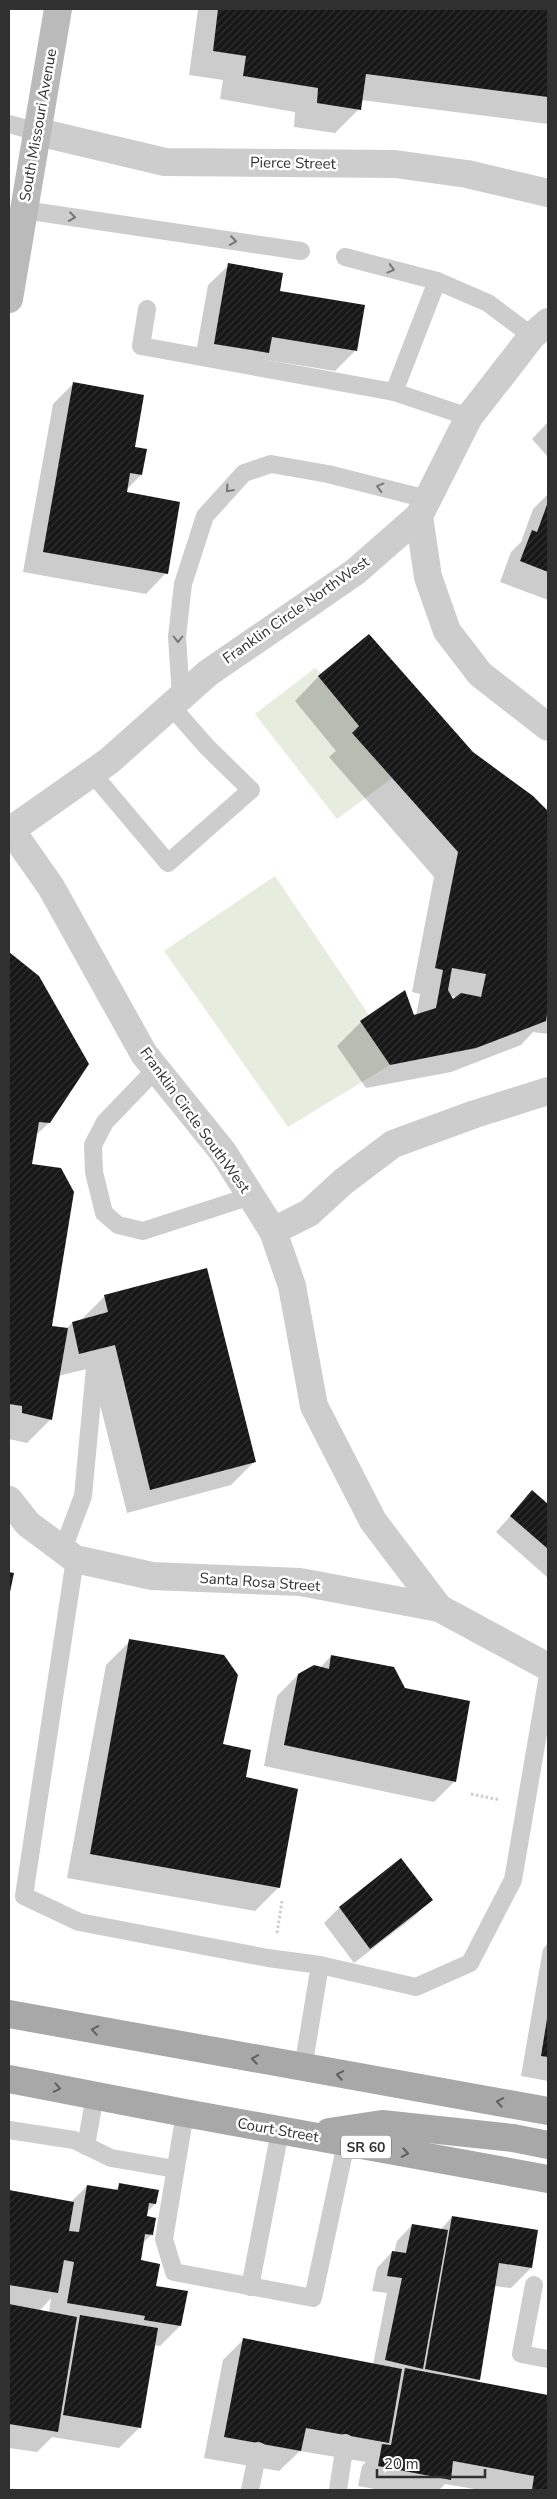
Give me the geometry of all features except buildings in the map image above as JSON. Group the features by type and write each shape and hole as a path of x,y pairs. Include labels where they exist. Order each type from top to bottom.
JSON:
{"main road":[{"name":"South Missouri Avenue","path":"9,300 58,9"},
{"path":"9,2014 548,2111"},
{"name":"Court Street","path":"9,2078 94,2096 548,2179"},
{"path":"307,2135 382,2124 513,2138 548,2145"}],"street":[{"name":"Pierce Street","path":"38,132 165,162 395,164 467,174 548,193"},
{"name":"Franklin Circle NorthWest","path":"10,829 109,760 208,673 355,572 423,508 469,417 540,329"},
{"path":"423,508 428,577 447,631 480,674 548,727"},
{"name":"Franklin Circle SouthWest","path":"10,829 51,888 144,1054 223,1152 273,1231 292,1286 314,1406 373,1520 439,1608"},
{"path":"273,1231 309,1213 344,1181 393,1144 475,1114 548,1091"},
{"name":"Santa Rosa Street","path":"9,1500 28,1524 69,1554 152,1576 300,1582 439,1608 548,1667"}],"lane":[{"path":"9,124 38,132"},
{"path":"24,210 301,251"},
{"path":"345,257 437,281 488,303 540,329"},
{"path":"394,392 437,281"},
{"path":"147,309 141,346 394,392 469,417"},
{"path":"92,773 168,863 251,790 207,747 176,701 177,637 183,584 204,516 244,473 271,464 328,474 423,508"},
{"path":"156,1069 105,1122 93,1146 94,1172 104,1213 118,1225 143,1231 251,1196"},
{"path":"95,1368 83,1496 69,1554 24,1896 78,1922 268,1958 320,1965 416,1987 470,1964 513,1880 536,1735 548,1675"},
{"path":"303,2068 320,1965"},
{"path":"86,2146 94,2096"},
{"path":"185,2113 164,2239 174,2272 250,2287 312,2298 346,2143"},
{"path":"9,2130 74,2140 111,2158 175,2169"},
{"path":"250,2287 280,2130"},
{"path":"534,2285 521,2354 548,2359"},
{"path":"338,2490 346,2443"},
{"path":"250,2490 258,2451"}],"path":[{"path":"470,1794 502,1800"},
{"path":"278,1928 282,1901"}],"shaded area":[{"path":"315,668 321,673 318,676 359,726 352,733 392,778 337,819 255,714"},
{"path":"275,876 369,1015 360,1021 390,1065 288,1127 164,951"}]}
